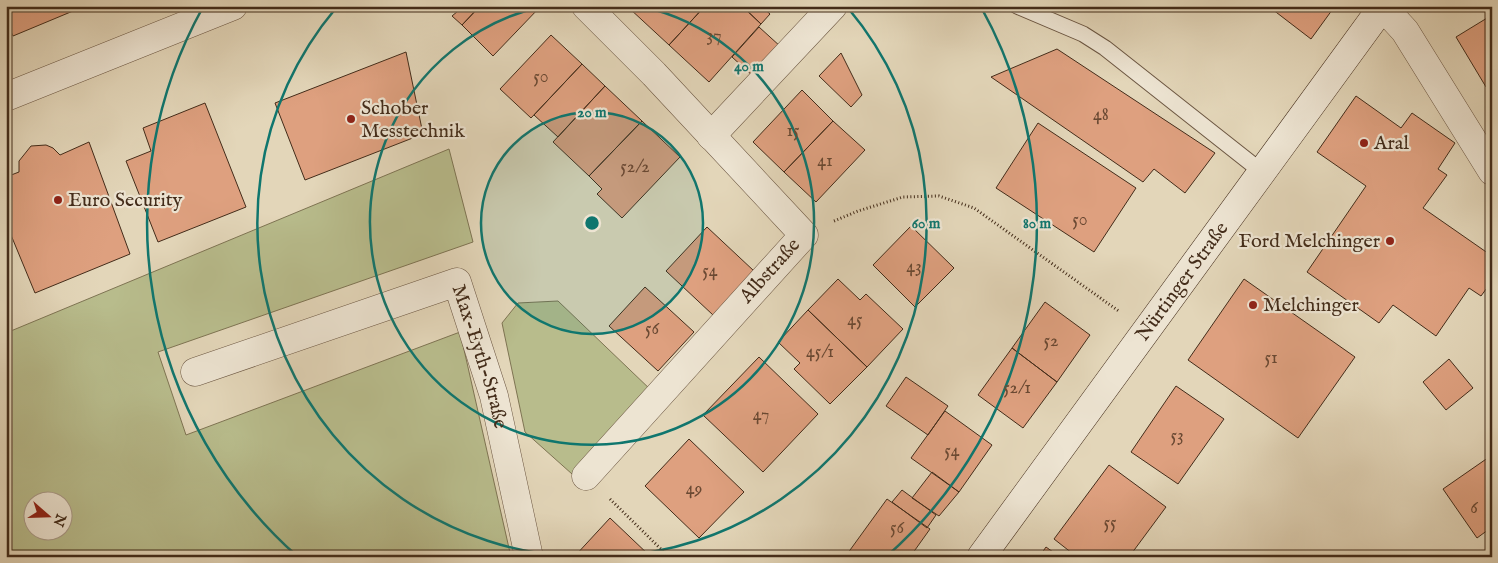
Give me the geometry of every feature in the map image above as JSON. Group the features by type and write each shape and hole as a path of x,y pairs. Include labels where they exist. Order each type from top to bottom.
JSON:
{"street":[{"path":"6,97 183,16 233,6"},
{"name":"Albstraße","path":"586,6 654,74 804,235 586,476"},
{"path":"711,136 833,6"},
{"path":"1383,7 1405,31 1492,171"},
{"name":"Nürtinger Straße","path":"981,557 1145,330 1383,7"},
{"name":"Max-Eyth-Straße","path":"194,372 457,282 494,396 529,557"}],"lane":[{"path":"1017,6 1083,34 1105,48 1262,172"}],"path":[{"path":"804,235 858,211 903,197 939,196 974,208 1145,330"},
{"path":"586,476 669,557"}],"green space":[{"path":"449,149 473,242 158,352 186,435 460,332 511,557 6,557 6,333"},
{"path":"558,301 653,392 572,474 525,432 502,323 518,303"}],"building":[{"path":"6,6 85,6 13,36 6,21"},
{"path":"453,6 480,6 462,25 452,16 458,11"},
{"path":"480,6 540,7 493,56 462,25"},
{"path":"631,6 705,6 669,45 629,8"},
{"path":"705,6 742,6 761,24 709,82 669,45"},
{"path":"742,6 761,6 770,14 761,24"},
{"path":"1268,6 1335,6 1311,39"},
{"path":"1492,15 1492,84 1486,87 1456,37"},
{"path":"759,27 781,47 754,77 732,57"},
{"path":"551,35 582,64 531,118 500,89"},
{"path":"1057,49 1215,153 1185,193 1154,169 1143,182 991,77"},
{"name":"Schober Messtechnik","path":"406,52 423,134 305,180 275,103"},
{"path":"841,53 862,95 851,107 819,76"},
{"path":"582,64 605,86 558,137 534,115"},
{"path":"605,86 642,121 589,176 553,142"},
{"path":"802,90 833,121 784,172 753,142"},
{"path":"1356,96 1401,128 1412,113 1455,143 1438,169 1447,175 1423,208 1492,256 1492,281 1481,296 1469,288 1436,336 1393,305 1379,323 1307,272 1366,186 1317,152"},
{"path":"205,103 246,207 158,242 126,161 151,151 143,128"},
{"path":"642,121 680,157 622,218 597,194 602,189 589,176"},
{"path":"833,121 865,150 816,202 784,172"},
{"path":"1038,123 1136,188 1094,252 996,188"},
{"name":"Euro Security","path":"89,142 130,254 35,293 6,223 6,177 19,172 19,161 31,146 46,145 53,148 60,155"},
{"path":"911,226 954,268 915,307 873,265"},
{"path":"707,227 754,271 713,315 666,271"},
{"path":"838,279 860,300 866,294 903,329 867,367 808,310"},
{"path":"1244,279 1355,357 1298,438 1188,360"},
{"path":"645,287 694,332 658,371 609,326"},
{"path":"1045,302 1090,335 1057,382 1012,348"},
{"path":"808,310 867,367 830,404 794,369 800,363 778,342"},
{"path":"1012,348 1057,382 1023,428 978,395"},
{"path":"759,357 818,414 763,472 703,415"},
{"path":"1449,359 1473,388 1446,410 1423,382"},
{"path":"906,377 948,406 928,435 886,406"},
{"path":"1176,386 1224,419 1178,484 1131,452"},
{"path":"945,411 992,445 959,492 911,458"},
{"path":"689,439 744,492 699,538 645,486"},
{"path":"1492,455 1492,527 1477,538 1443,489"},
{"path":"1109,465 1166,507 1129,557 1077,557 1054,539"},
{"path":"932,472 959,492 939,516 912,498"},
{"path":"902,490 936,515 927,528 892,502"},
{"path":"887,499 930,529 910,557 845,557"},
{"path":"610,518 651,557 574,557"},
{"path":"1046,547 1060,557 1039,557"}],"place":[{"name":"Schober Messtechnik","path":"351,119"},
{"name":"Aral","path":"1364,143"},
{"name":"Euro Security","path":"58,200"},
{"name":"Ford Melchinger","path":"1390,241"},
{"name":"Melchinger","path":"1253,305"}]}
